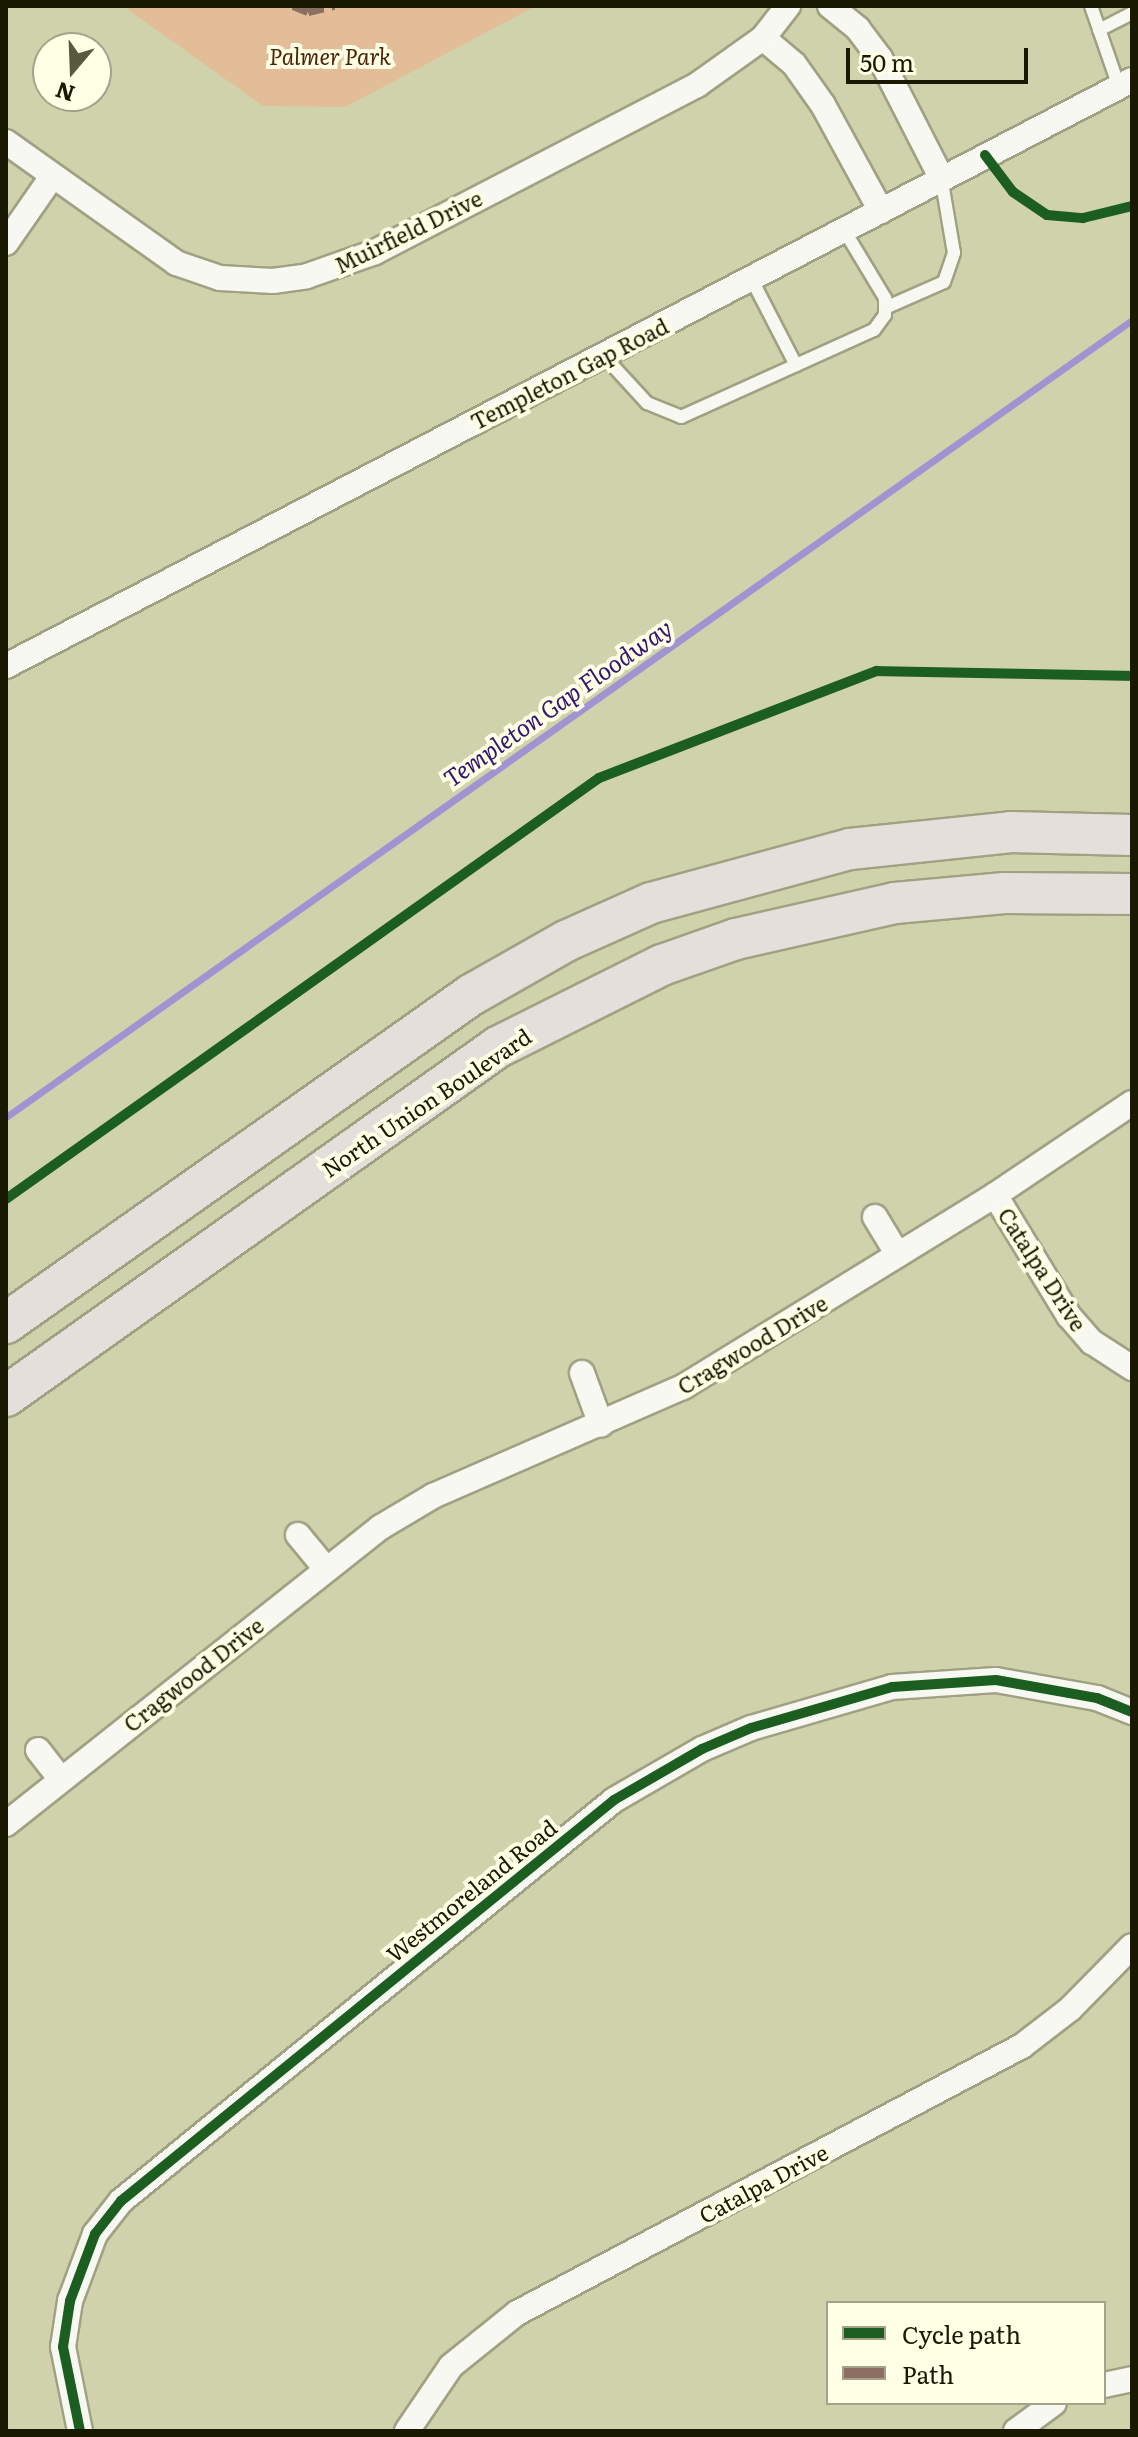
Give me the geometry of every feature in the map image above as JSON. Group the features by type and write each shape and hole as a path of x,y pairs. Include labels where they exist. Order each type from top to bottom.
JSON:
{"main road":[{"path":"6,1323 471,995 566,941 651,903 850,849 1011,832 1132,835"},
{"name":"North Union Boulevard","path":"6,1396 498,1047 662,965 736,939 895,903 1005,893 1132,894"}],"street":[{"name":"Muirfield Drive","path":"6,142 51,178 176,263 220,278 273,281 307,276 375,252 669,99 732,63 763,38 788,6"},
{"path":"830,6 858,29 880,58 941,177"},
{"path":"763,38 794,64 823,105 881,211"},
{"name":"Templeton Gap Road","path":"6,666 1125,84"},
{"path":"6,243 51,178"},
{"name":"Cragwood Drive","path":"6,1824 326,1569 433,1496 683,1387 995,1195 1132,1103"},
{"name":"Catalpa Drive","path":"995,1195 1069,1316 1092,1342 1132,1368"},
{"path":"875,1217 898,1255"},
{"path":"582,1373 601,1425"},
{"path":"298,1535 326,1569"},
{"name":"Westmoreland Road","path":"80,2431 63,2347 70,2301 95,2234 121,2201 614,1800 702,1749 751,1728 892,1687 996,1680 1097,1698 1132,1712"},
{"path":"38,1750 61,1779"},
{"name":"Catalpa Drive","path":"407,2431 451,2366 517,2313 1022,2046 1070,2009 1132,1946"},
{"path":"1106,2385 1132,2379"},
{"path":"1016,2431 1051,2405"}],"lane":[{"path":"1091,6 1125,84"},
{"path":"1099,30 1132,13"},
{"path":"885,308 944,282 954,253 941,177"},
{"path":"603,355 647,403 681,417 874,330 885,308 885,298 844,230"},
{"path":"751,278 796,365"}],"green space":[{"name":"Palmer Park","path":"123,6 536,6 345,107 263,106"}],"waterway":[{"name":"Templeton Gap Floodway","path":"6,1117 1132,320"}],"marked path":[{"path":"293,6 308,12 334,6"}],"cycle path":[{"path":"985,155 1013,192 1047,215 1083,218 1132,206"},
{"path":"6,1199 599,778 877,671 1132,676"},
{"path":"80,2431 63,2347 70,2301 95,2234 121,2201 614,1800 702,1749 751,1728 892,1687 996,1680 1097,1698 1132,1712"}]}
